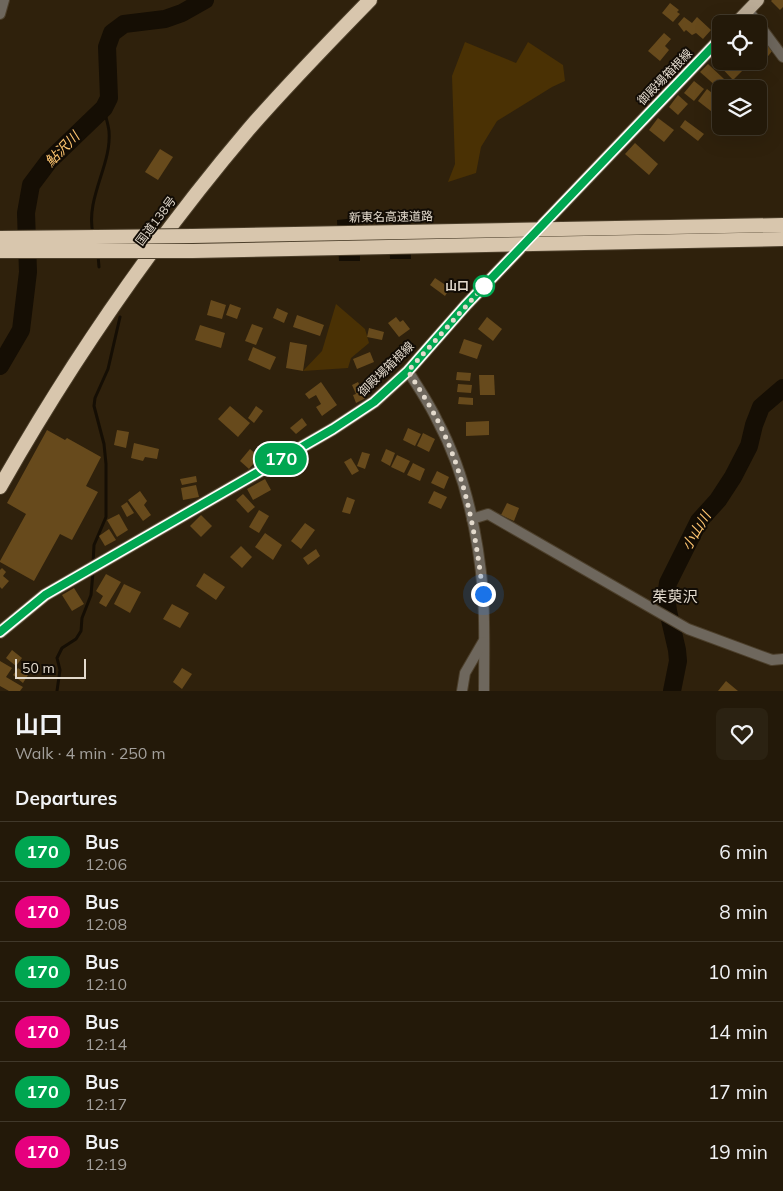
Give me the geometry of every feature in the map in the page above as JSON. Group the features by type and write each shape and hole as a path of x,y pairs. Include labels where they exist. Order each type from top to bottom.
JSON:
{"highway":[{"name":"国道138号","path":"0,487 52,397 143,262 194,195 250,128 370,0"},
{"name":"新東名高速道路","path":"0,238 783,225"},
{"path":"0,251 202,250 783,239"}],"main road":[{"path":"743,15 758,0"},
{"name":"御殿場箱根線","path":"0,632 45,595 333,429 374,402 408,371 466,305 712,47"}],"street":[{"path":"0,14 4,0"},
{"path":"748,10 783,57"},
{"path":"408,371 438,421 455,463 472,519 483,594 484,691"},
{"path":"472,519 488,514 688,629 772,660 783,659"},
{"path":"462,691 465,673 484,642"}],"shaded area":[{"path":"465,42 516,63 528,42 563,65 565,81 497,121 481,147 476,173 448,182 455,164 452,76"},
{"path":"356,218 356,227 360,228 360,261 339,261 337,220"},
{"path":"410,218 411,259 390,259 389,227 393,226 393,219"},
{"path":"336,304 365,329 369,343 351,358 348,368 303,371 322,351"}],"building":[{"path":"772,0 783,0 783,7 780,10"},
{"path":"670,3 679,10 677,12 680,14 673,22 662,13"},
{"path":"684,17 692,23 697,17 711,30 703,39 696,33 692,35 686,30 684,32 678,24"},
{"path":"664,33 671,39 665,46 669,50 660,61 648,51"},
{"path":"767,45 773,50 767,57"},
{"path":"708,64 712,70 724,79 712,80 712,83 700,72"},
{"path":"724,70 743,70 733,80"},
{"path":"694,81 704,89 694,101 684,93"},
{"path":"707,89 712,93 712,112 698,101"},
{"path":"678,95 688,104 678,115 669,107"},
{"path":"658,118 674,130 664,142 649,130"},
{"path":"685,120 704,134 698,141 680,127"},
{"path":"635,143 658,164 649,175 625,154"},
{"path":"160,149 173,157 158,180 145,172"},
{"path":"435,278 450,288 445,296 430,285"},
{"path":"211,300 226,305 222,319 207,315"},
{"path":"230,304 241,308 237,319 226,315"},
{"path":"277,308 288,313 284,323 273,318"},
{"path":"297,315 324,325 320,336 293,327"},
{"path":"396,317 400,322 403,320 410,329 399,337 388,323"},
{"path":"487,317 502,329 493,341 478,329"},
{"path":"252,324 263,328 256,345 245,341"},
{"path":"200,325 225,333 221,348 195,340"},
{"path":"369,328 384,332 382,340 367,337"},
{"path":"464,339 482,345 477,359 459,353"},
{"path":"290,342 307,345 303,371 286,368"},
{"path":"253,347 276,357 270,370 248,360"},
{"path":"370,352 374,362 357,369 353,359"},
{"path":"457,372 471,373 470,381 456,380"},
{"path":"479,375 494,375 495,395 480,395"},
{"path":"321,382 337,405 322,416 316,407 321,404 316,395 309,399 305,394"},
{"path":"358,382 366,398 356,403 353,395 356,394 352,385"},
{"path":"458,384 472,385 471,393 457,392"},
{"path":"459,397 473,398 473,405 458,404"},
{"path":"230,406 250,423 238,437 218,419"},
{"path":"256,406 263,411 254,423 248,418"},
{"path":"302,418 307,425 296,434 290,428"},
{"path":"489,421 489,435 466,436 466,422"},
{"path":"408,428 421,434 415,446 403,440"},
{"path":"47,430 65,440 67,438 101,457 86,486 98,492 72,540 60,534 34,581 0,561 26,514 7,503"},
{"path":"117,430 129,432 126,448 114,445"},
{"path":"423,433 435,439 429,452 417,446"},
{"path":"134,443 159,449 157,459 145,457 143,461 131,458"},
{"path":"250,449 259,457 249,469 240,461"},
{"path":"386,449 395,453 390,466 381,461"},
{"path":"362,452 370,454 365,469 357,466"},
{"path":"397,455 410,461 404,473 391,467"},
{"path":"351,458 359,471 352,475 344,462"},
{"path":"413,463 425,469 420,481 407,475"},
{"path":"437,471 449,477 444,489 431,483"},
{"path":"196,476 197,482 182,485 180,479"},
{"path":"265,479 271,490 253,500 247,489"},
{"path":"196,485 199,497 183,500 181,488"},
{"path":"140,491 147,501 144,505 151,515 143,521 128,500"},
{"path":"434,491 447,497 441,509 428,503"},
{"path":"243,494 255,507 248,513 236,500"},
{"path":"347,497 355,500 350,514 342,512"},
{"path":"127,502 134,513 127,517 121,506"},
{"path":"507,503 519,508 514,521 501,515"},
{"path":"259,510 269,516 259,533 249,527"},
{"path":"119,514 128,530 117,537 107,520"},
{"path":"201,515 212,526 201,537 190,526"},
{"path":"305,523 315,530 301,549 291,541"},
{"path":"109,529 116,540 105,546 99,536"},
{"path":"265,533 282,545 273,560 255,547"},
{"path":"241,546 252,557 242,568 230,557"},
{"path":"316,549 320,556 308,565 303,558"},
{"path":"2,568 6,572 3,576 9,581 2,589 0,587 0,570"},
{"path":"204,573 225,587 216,600 196,586"},
{"path":"106,574 121,582 106,607 99,603 103,596 96,591"},
{"path":"124,584 141,592 130,613 114,604"},
{"path":"74,588 84,604 72,611 62,595"},
{"path":"172,604 189,613 180,628 163,619"},
{"path":"12,650 22,658 16,666 6,658"},
{"path":"0,661 12,668 6,677 23,687 20,691 9,691 0,686"},
{"path":"18,668 28,675 23,683 13,675"},
{"path":"182,668 192,674 182,689 173,682"},
{"path":"726,681 738,691 718,691"}],"waterway":[{"name":"鮎沢川","path":"0,366 21,330 28,272 26,213 31,185 49,161 104,108 109,98 107,47 112,33 124,24 165,19 182,13 205,0"},
{"path":"93,234 92,221 95,195 109,144 109,131 104,108"},
{"path":"98,255 99,267"},
{"path":"93,564 94,545 106,517 104,444 94,406 95,398 108,369 120,317"},
{"name":"小山川","path":"672,691 678,661 666,596 668,583 699,521 718,500 733,477 749,446 761,407 783,388"},
{"path":"57,691 60,670 57,658 62,648 76,639 81,631 82,618 91,595 93,572"}],"bus line":[{"name":"170","path":"0,632 45,595 333,429 374,402 408,371 466,305 712,47"}],"place":[{"name":"山口","path":"484,286"}],"district":[{"name":"茱萸沢","path":"675,597"}],"route":[{"path":"483,594 470,508 455,463 438,421 408,371 484,286"}]}
